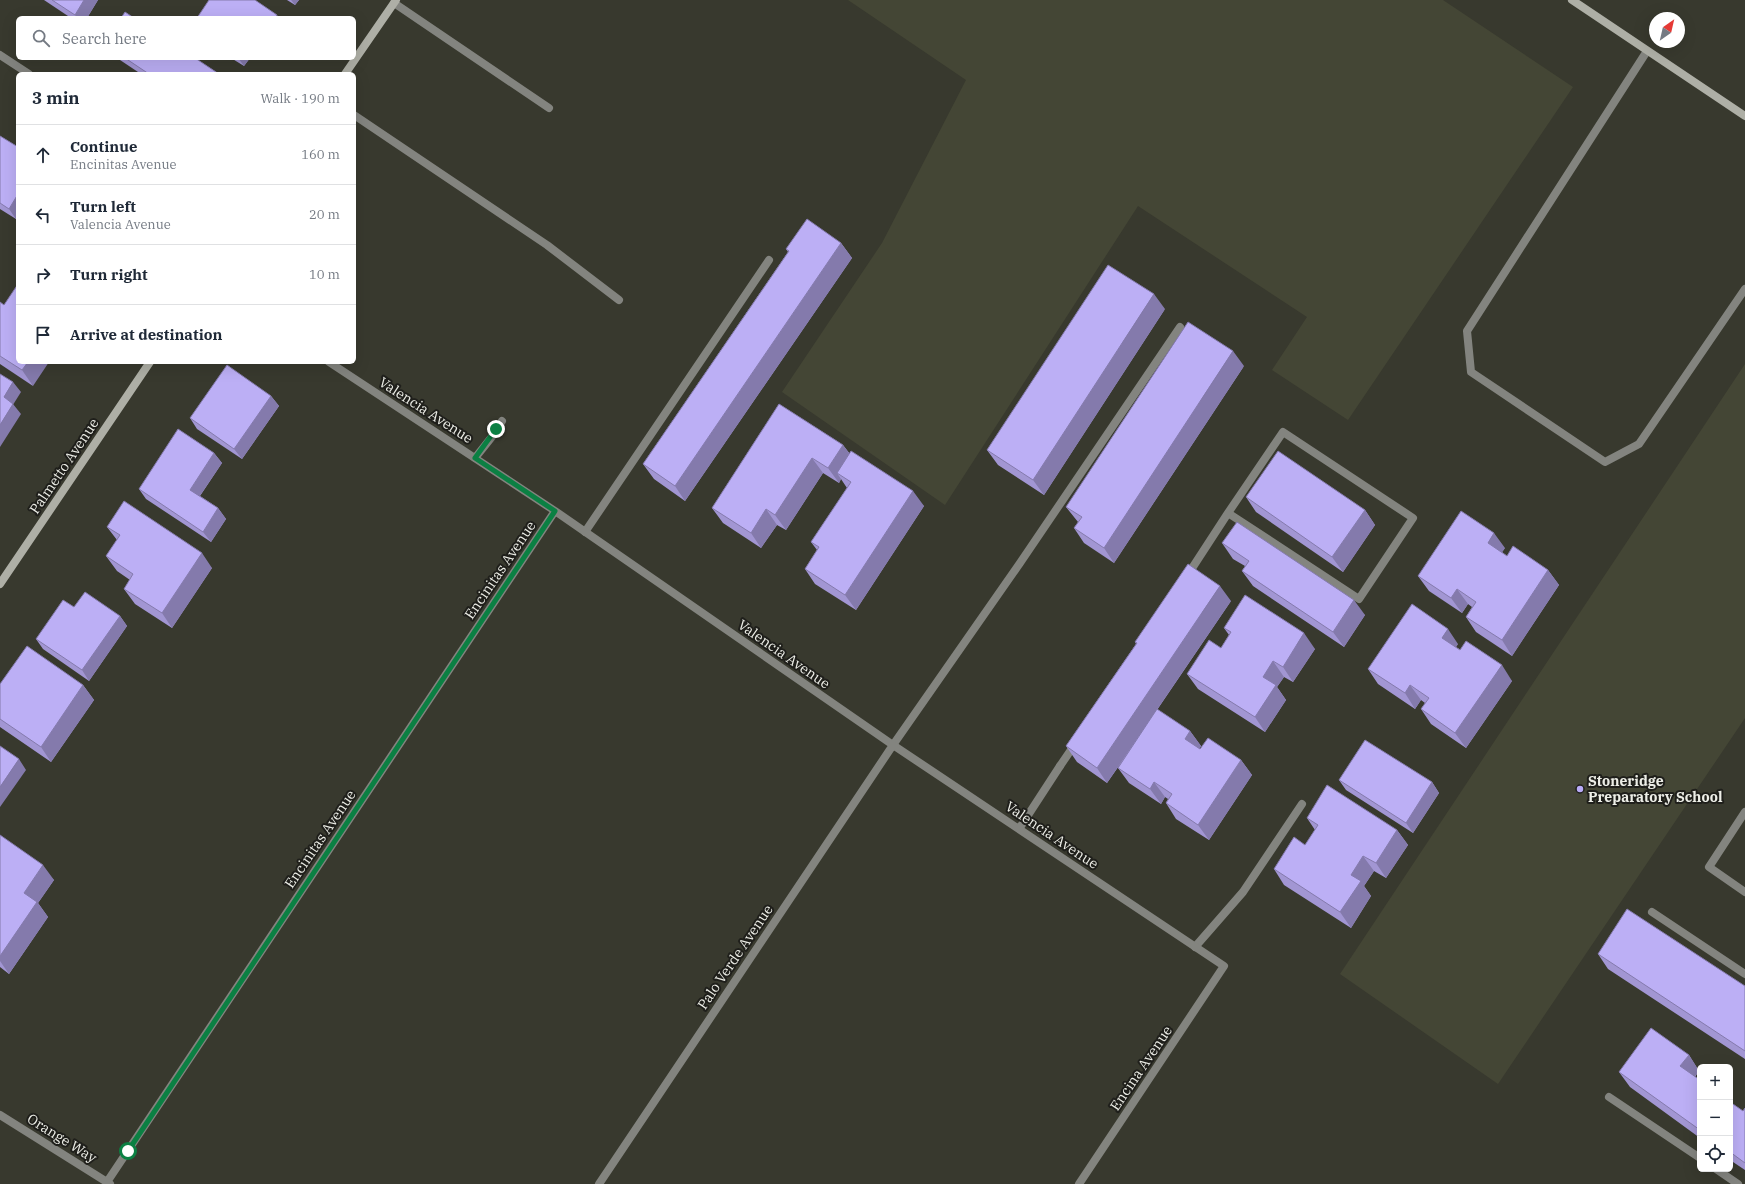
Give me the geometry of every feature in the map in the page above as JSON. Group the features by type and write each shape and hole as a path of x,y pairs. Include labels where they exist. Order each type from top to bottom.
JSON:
{"street":[{"path":"1572,0 1745,116"},
{"path":"356,58 395,2 549,108"},
{"path":"1647,51 1467,331 1471,372 1605,462 1639,444 1745,289"},
{"path":"0,55 26,72"},
{"path":"346,72 355,60"},
{"path":"356,115 547,245 619,300"},
{"path":"585,532 769,260"},
{"name":"Palo Verde Avenue","path":"599,1184 893,745 1020,563 1180,327"},
{"name":"Palmetto Avenue","path":"0,584 149,364"},
{"name":"Valencia Avenue","path":"332,364 555,511 893,745 1224,966"},
{"path":"475,458 502,421"},
{"path":"1184,580 1228,513 1283,432 1413,518 1359,599 1228,513"},
{"name":"Encinitas Avenue","path":"108,1183 555,511"},
{"path":"1019,828 1078,740"},
{"path":"1195,947 1244,892 1302,804"},
{"path":"1745,812 1709,867 1745,892"},
{"path":"1652,912 1745,974"},
{"name":"Encina Avenue","path":"1079,1184 1224,966"},
{"path":"1609,1097 1697,1156"},
{"name":"Orange Way","path":"0,1115 108,1183"},
{"path":"1720,1172 1738,1184"}],"shaded area":[{"path":"848,0 1443,0 1573,87 1348,420 1272,370 1307,317 1138,206 945,505 782,392 882,243 966,80"},
{"name":"Stoneridge Preparatory School","path":"1745,364 1745,718 1498,1084 1340,974"}],"building":[{"path":"52,0 84,0 75,15"},
{"path":"209,0 255,0 277,15 276,16 198,16"},
{"path":"125,12 131,16 122,16"},
{"path":"128,60 198,60 216,72 146,72"},
{"path":"0,136 16,146 16,197 9,209 0,203"},
{"path":"807,219 841,243 675,486 643,464 789,251 786,249"},
{"path":"1108,265 1154,294 1033,480 987,450"},
{"path":"16,287 16,364 26,364 22,370 0,356 0,302 4,305"},
{"path":"1188,322 1233,351 1104,548 1074,528 1082,517 1066,507"},
{"path":"227,365 271,396 234,449 190,418"},
{"path":"0,374 13,382 4,397 13,404 0,425"},
{"path":"779,404 843,445 828,468 812,458 775,515 766,509 751,533 712,508"},
{"path":"178,429 214,453 190,490 218,508 203,532 139,489"},
{"path":"851,451 913,491 845,595 805,569 819,547 811,542 851,482 837,473"},
{"path":"1278,451 1365,510 1332,557 1246,497"},
{"path":"124,501 202,553 162,613 124,589 133,574 106,556 120,535 107,527"},
{"path":"1461,511 1494,533 1488,543 1507,556 1513,546 1548,570 1502,640 1466,617 1476,602 1457,589 1451,598 1418,576"},
{"path":"1237,522 1354,600 1333,632 1242,571 1249,561 1222,543"},
{"path":"1188,564 1220,586 1097,768 1066,746 1137,643 1135,642"},
{"path":"85,592 120,616 82,670 36,639 63,600 74,607"},
{"path":"1245,595 1304,633 1283,667 1273,661 1263,677 1276,685 1255,717 1187,674 1209,640 1221,648 1231,632 1224,628"},
{"path":"1412,604 1448,629 1442,638 1460,650 1466,641 1502,665 1455,733 1421,709 1429,698 1410,685 1405,693 1368,669"},
{"path":"27,646 83,685 41,747 0,719 0,684"},
{"path":"1157,709 1190,731 1185,739 1200,749 1208,738 1241,760 1198,825 1166,803 1172,794 1154,782 1150,789 1118,768"},
{"path":"1365,740 1432,782 1406,823 1339,780"},
{"path":"0,746 19,759 0,787"},
{"path":"1327,785 1397,830 1376,863 1363,856 1351,875 1361,881 1340,912 1274,869 1294,837 1305,845 1318,825 1307,818"},
{"path":"0,835 43,865 24,893 37,902 0,956"},
{"path":"1627,909 1745,986 1745,1051 1598,954"},
{"path":"1651,1028 1689,1055 1680,1066 1697,1078 1697,1128 1619,1072"},
{"path":"1733,1104 1743,1111 1745,1108 1745,1163 1733,1154"}],"place":[{"name":"Stoneridge Preparatory School","path":"1580,789"}],"route":[{"path":"128,1151 555,511 475,458 491,438 496,429"}]}
